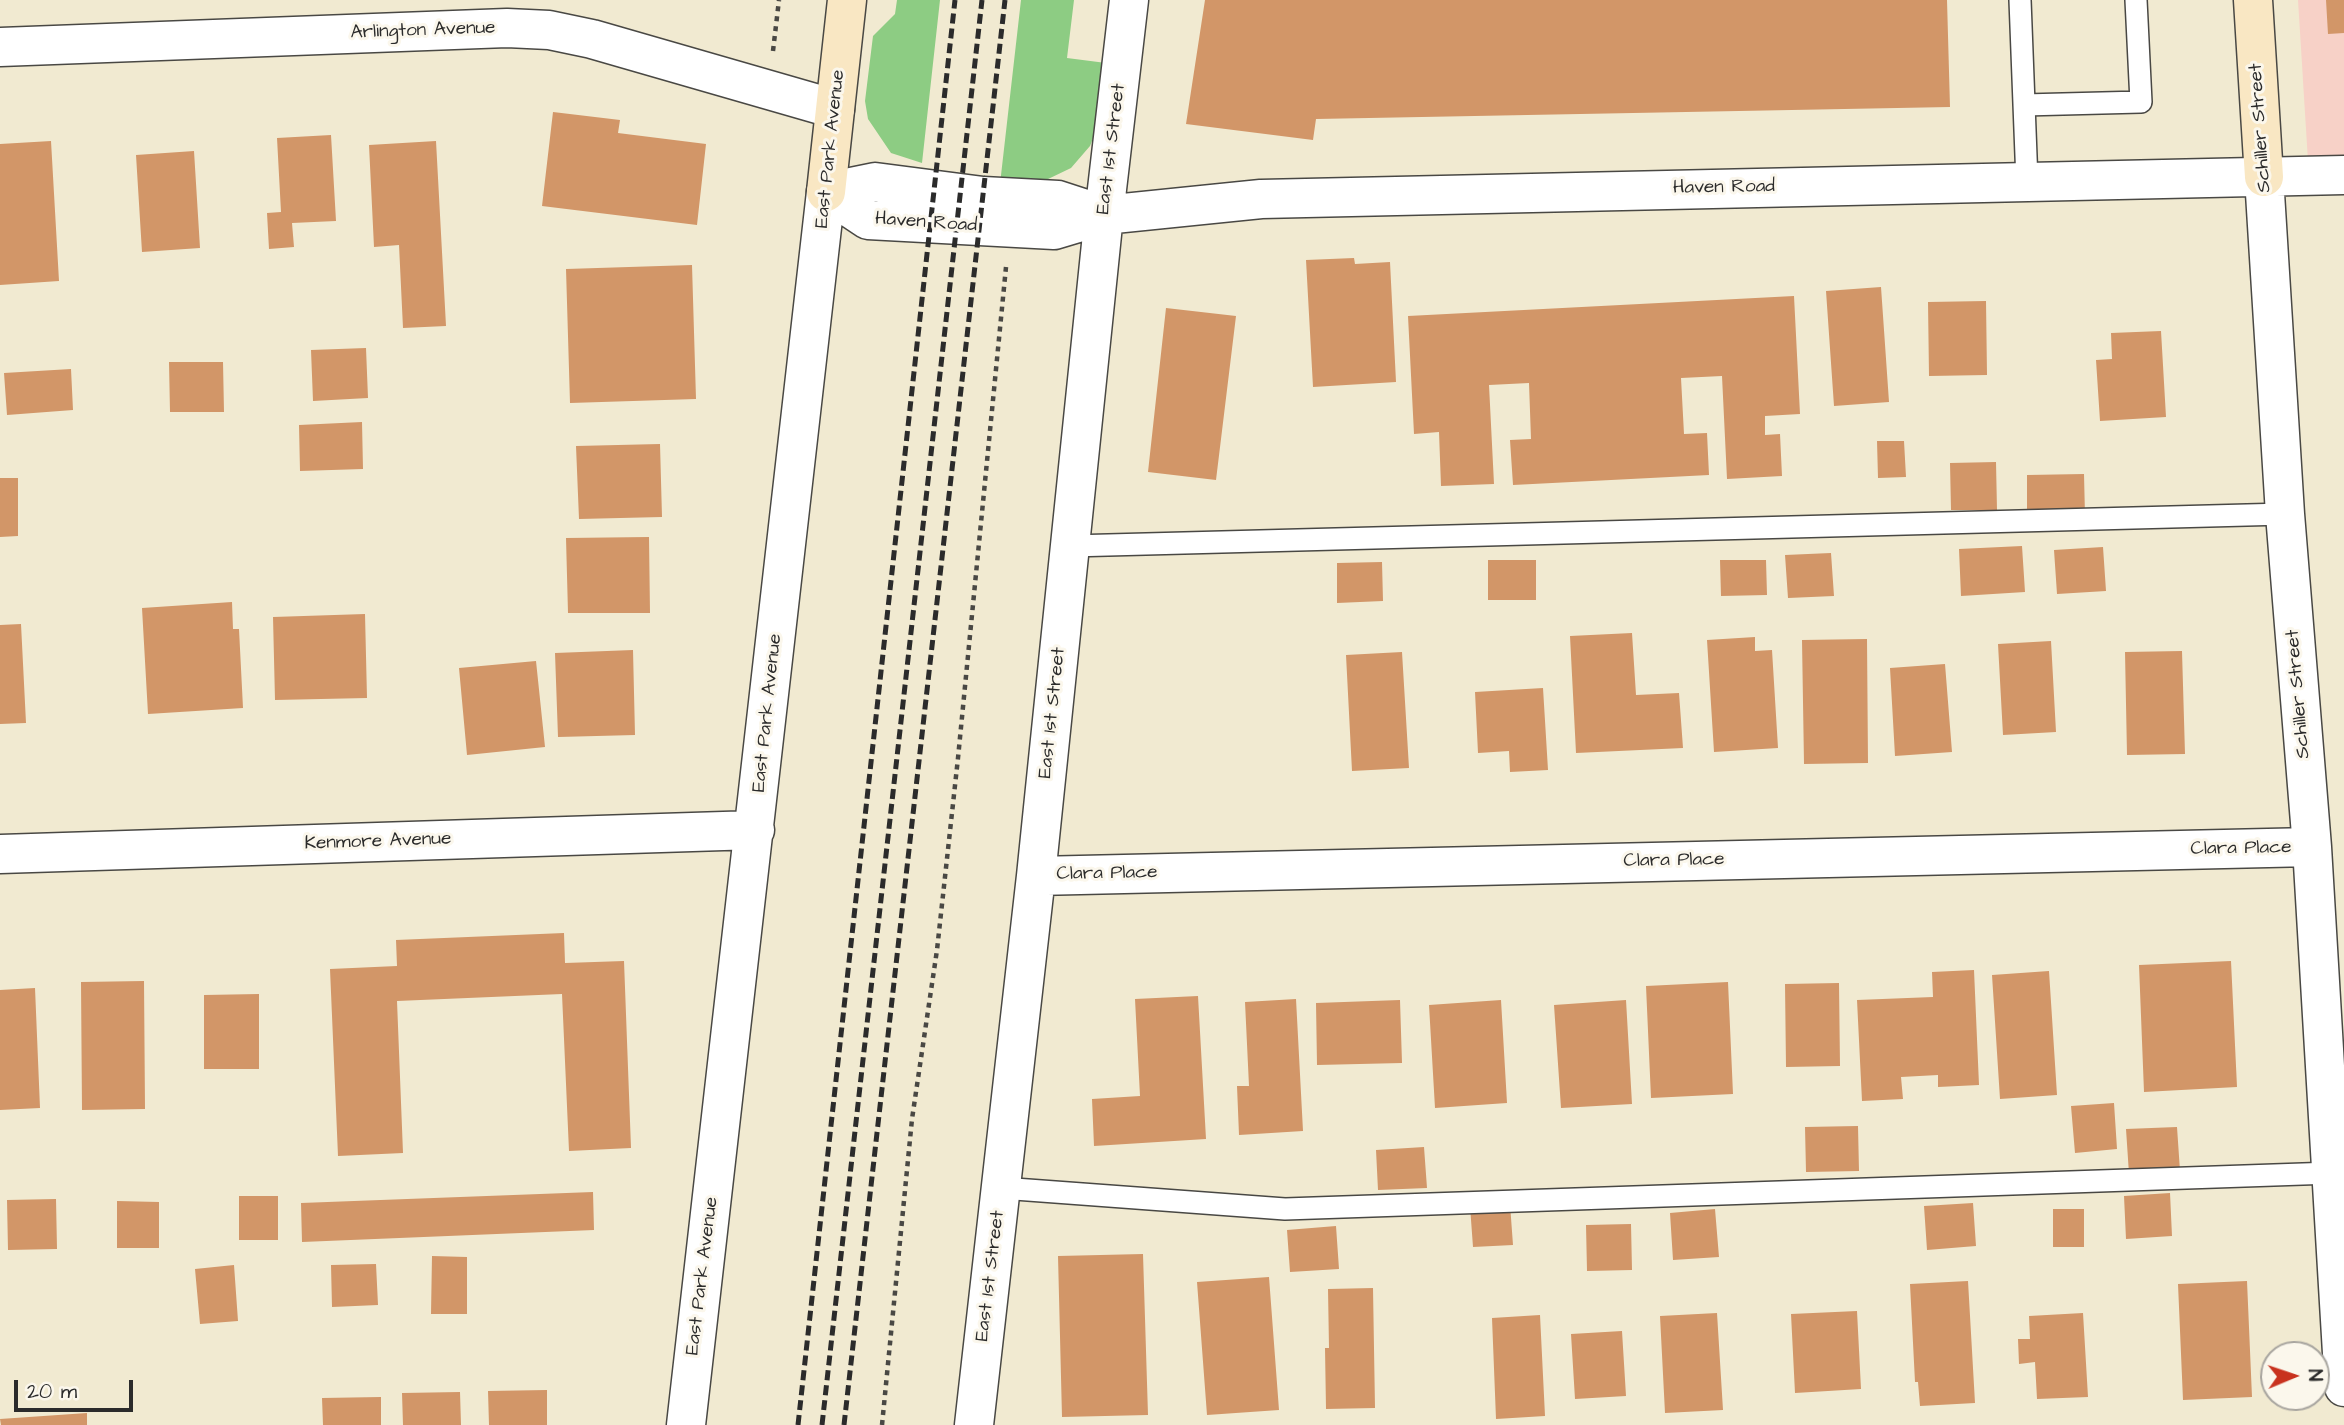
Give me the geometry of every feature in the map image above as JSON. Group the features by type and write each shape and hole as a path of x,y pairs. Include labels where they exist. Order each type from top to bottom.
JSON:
{"street":[{"name":"East Park Avenue","path":"686,1425 847,0"},
{"name":"East 1st Street","path":"974,1425 1036,876 1104,215 1129,0"},
{"name":"Schiller Street","path":"2253,0 2285,514 2312,847 2341,1291 2344,1387"},
{"name":"Arlington Avenue","path":"0,47 507,28 549,30 592,39 835,109"},
{"name":"Haven Road","path":"826,192 868,220 1054,230 1104,215 1261,199 2344,175"},
{"name":"Haven Road","path":"826,192 875,182 983,196 1058,200 1104,215"},
{"name":"Kenmore Avenue","path":"0,854 755,830"},
{"name":"Clara Place","path":"1036,876 2312,847"}],"lane":[{"path":"2021,0 2028,182"},
{"path":"2024,105 2141,102 2136,0"},
{"path":"1070,546 2285,514"},
{"path":"1001,1188 1285,1209 2332,1173"}],"path":[{"path":"772,58 779,0"},
{"path":"882,1425 912,1119 937,950 958,758 1005,273 1006,228"}],"shaded area":[{"path":"2298,0 2344,0 2344,160 2308,161"}],"green space":[{"path":"897,0 940,0 922,163 891,153 868,119 865,101 873,36 895,14"},
{"path":"1021,0 1074,0 1067,58 1106,63 1099,123 1090,146 1071,168 1046,180 1000,184"}],"building":[{"path":"1205,0 1947,0 1950,107 1316,119 1313,140 1186,124"},
{"path":"2326,0 2344,0 2344,33 2328,34"},
{"path":"553,112 620,120 618,133 706,144 697,225 542,206"},
{"path":"331,135 336,221 292,223 294,247 269,249 267,213 281,212 277,138"},
{"path":"51,141 59,281 0,285 0,144"},
{"path":"436,141 446,326 403,328 399,245 374,247 369,145"},
{"path":"194,151 200,248 142,252 136,155"},
{"path":"1354,258 1355,264 1390,262 1396,382 1313,387 1306,260"},
{"path":"692,265 696,399 570,403 566,269"},
{"path":"1881,287 1889,402 1834,406 1826,291"},
{"path":"1794,296 1800,414 1765,416 1765,435 1780,434 1782,476 1727,479 1722,376 1681,378 1684,434 1707,433 1709,475 1513,485 1510,440 1531,439 1529,383 1489,385 1494,484 1441,486 1439,432 1414,434 1408,316"},
{"path":"1986,301 1987,375 1929,376 1928,302"},
{"path":"1166,308 1236,316 1216,480 1148,472"},
{"path":"2161,331 2166,417 2100,421 2096,360 2112,359 2111,333"},
{"path":"366,348 368,398 313,401 311,350"},
{"path":"169,362 223,362 224,412 170,412"},
{"path":"71,369 73,410 7,415 4,373"},
{"path":"362,422 363,469 300,471 299,425"},
{"path":"1877,441 1904,441 1906,477 1878,478"},
{"path":"660,444 662,517 579,519 576,446"},
{"path":"1996,462 1997,510 1951,510 1950,463"},
{"path":"2084,474 2085,516 2027,516 2027,475"},
{"path":"0,478 18,478 18,536 0,537"},
{"path":"649,537 650,613 568,613 566,538"},
{"path":"2022,546 2025,592 1961,596 1959,549"},
{"path":"2103,547 2106,591 2057,594 2054,550"},
{"path":"1831,553 1834,596 1788,598 1785,555"},
{"path":"1488,560 1536,560 1536,600 1488,600"},
{"path":"1720,560 1766,560 1767,595 1721,596"},
{"path":"1382,562 1383,601 1337,603 1337,563"},
{"path":"232,602 233,629 239,629 243,708 148,714 142,608"},
{"path":"365,614 367,698 275,700 273,617"},
{"path":"21,624 26,723 0,724 0,625"},
{"path":"1632,633 1636,695 1679,693 1683,748 1576,753 1570,636"},
{"path":"1755,637 1755,651 1772,650 1778,748 1714,752 1707,640"},
{"path":"1867,639 1868,763 1804,764 1802,640"},
{"path":"2051,641 2056,732 2003,735 1998,644"},
{"path":"633,650 635,735 558,737 555,653"},
{"path":"2182,651 2185,754 2127,755 2125,652"},
{"path":"1402,652 1409,768 1352,771 1346,655"},
{"path":"536,661 545,747 467,755 459,668"},
{"path":"1945,664 1952,752 1895,756 1890,668"},
{"path":"1543,688 1548,770 1510,772 1509,751 1478,753 1475,692"},
{"path":"564,933 565,963 624,961 631,1148 569,1151 562,994 397,1001 403,1153 338,1156 330,969 397,966 396,940"},
{"path":"2231,961 2237,1087 2144,1092 2139,965"},
{"path":"1974,970 1979,1085 1938,1087 1938,1075 1901,1077 1903,1099 1862,1101 1857,1000 1933,997 1932,972"},
{"path":"2049,971 2057,1095 2000,1099 1992,975"},
{"path":"144,981 145,1109 82,1110 81,982"},
{"path":"1728,982 1733,1094 1651,1098 1646,986"},
{"path":"1839,983 1840,1066 1786,1067 1785,984"},
{"path":"35,988 40,1108 0,1110 0,990"},
{"path":"259,994 259,1069 204,1069 204,995"},
{"path":"1198,996 1206,1139 1094,1146 1092,1099 1140,1096 1135,999"},
{"path":"1296,999 1303,1131 1239,1135 1237,1086 1249,1086 1245,1002"},
{"path":"1400,1000 1402,1063 1317,1065 1316,1003"},
{"path":"1501,1000 1507,1103 1435,1108 1429,1005"},
{"path":"1626,1000 1632,1104 1561,1108 1554,1005"},
{"path":"2114,1103 2117,1149 2075,1153 2071,1106"},
{"path":"1858,1126 1859,1171 1806,1172 1805,1127"},
{"path":"2177,1127 2180,1171 2129,1174 2126,1129"},
{"path":"1424,1147 1427,1188 1378,1190 1376,1150"},
{"path":"593,1192 594,1230 302,1242 301,1203"},
{"path":"2170,1193 2172,1236 2126,1239 2124,1196"},
{"path":"239,1196 278,1196 278,1240 239,1240"},
{"path":"56,1199 57,1249 8,1250 7,1200"},
{"path":"117,1201 159,1202 159,1248 117,1248"},
{"path":"1973,1203 1976,1246 1927,1250 1924,1206"},
{"path":"1510,1204 1513,1245 1473,1247 1470,1206"},
{"path":"1715,1209 1719,1257 1673,1260 1670,1213"},
{"path":"2053,1209 2084,1209 2084,1247 2053,1247"},
{"path":"1631,1224 1632,1270 1587,1271 1586,1225"},
{"path":"1336,1226 1339,1269 1290,1272 1287,1230"},
{"path":"1143,1254 1148,1415 1062,1417 1058,1256"},
{"path":"432,1256 467,1257 467,1314 431,1314"},
{"path":"376,1264 378,1305 332,1307 331,1265"},
{"path":"234,1265 238,1321 200,1324 195,1269"},
{"path":"1269,1277 1279,1410 1207,1415 1197,1282"},
{"path":"1968,1281 1975,1403 1920,1406 1918,1382 1915,1382 1910,1284"},
{"path":"2247,1281 2252,1397 2183,1400 2178,1284"},
{"path":"1373,1288 1375,1408 1326,1409 1328,1289"},
{"path":"1857,1311 1861,1389 1795,1393 1791,1314"},
{"path":"1717,1313 1723,1410 1665,1413 1660,1316"},
{"path":"2083,1313 2088,1397 2037,1399 2035,1362 2019,1364 2018,1339 2030,1339 2029,1316"},
{"path":"1540,1315 1545,1416 1496,1419 1492,1318"},
{"path":"1622,1331 1626,1396 1575,1399 1571,1334"},
{"path":"547,1390 547,1425 489,1425 488,1391"},
{"path":"460,1392 461,1425 403,1425 402,1393"},
{"path":"381,1397 381,1425 323,1425 322,1398"},
{"path":"87,1413 87,1425 1,1425 0,1419"}],"railway":[{"path":"798,1425 955,0"},
{"path":"822,1425 982,0"},
{"path":"844,1425 1005,0"}]}
